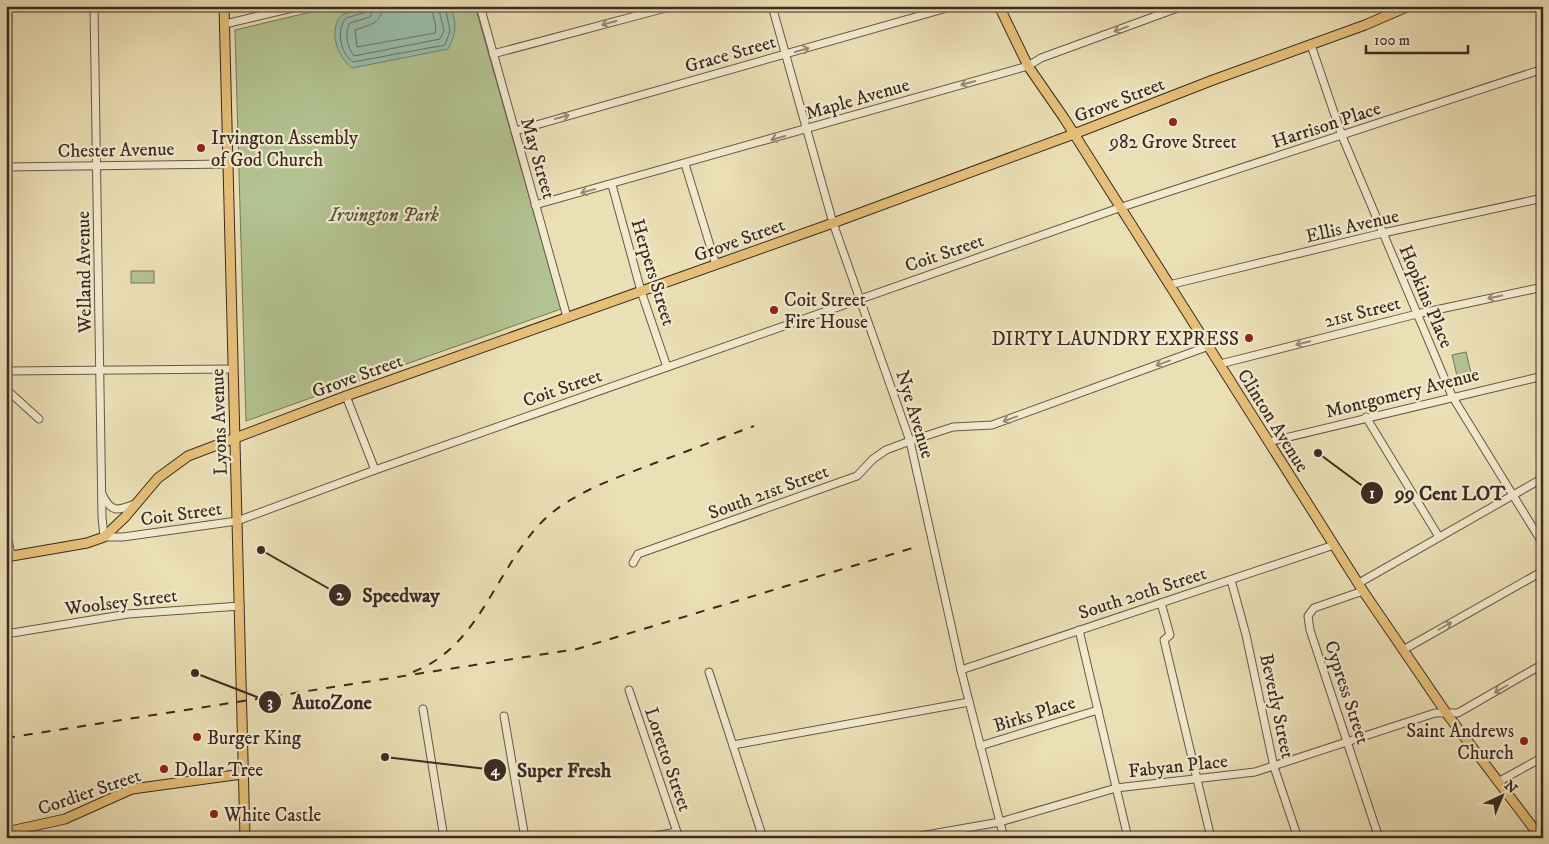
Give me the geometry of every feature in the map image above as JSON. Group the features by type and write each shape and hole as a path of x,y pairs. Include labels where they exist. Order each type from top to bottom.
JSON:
{"main road":[{"name":"Lyons Avenue","path":"224,6 232,369 240,606 242,774 246,838"},
{"name":"Clinton Avenue","path":"999,6 1028,66 1074,134 1119,208 1361,587 1447,714 1542,838"},
{"name":"Grove Street","path":"104,537 138,503 158,478 180,460 234,438 346,396 833,223 1074,134 1213,80 1312,45 1408,6"},
{"name":"Coit Street","path":"9,557 87,543 104,537"},
{"name":"Cordier Street","path":"6,832 65,820 132,789 242,774"}],"street":[{"name":"Welland Avenue","path":"94,6 101,369 101,493 104,537"},
{"path":"225,24 301,6"},
{"name":"May Street","path":"480,6 567,317"},
{"path":"493,54 673,6"},
{"name":"Nye Avenue","path":"772,6 833,223 910,441 961,670 1004,838"},
{"name":"Grace Street","path":"515,131 954,6"},
{"name":"Maple Avenue","path":"535,205 612,185 1028,66 1041,58 1183,6"},
{"name":"Hopkins Place","path":"1312,45 1342,136 1452,396 1543,544"},
{"name":"Harrison Place","path":"1119,208 1543,69"},
{"name":"Chester Avenue","path":"6,167 227,164"},
{"path":"685,164 716,265"},
{"name":"Herpers Street","path":"612,185 641,291 666,367"},
{"name":"Ellis Avenue","path":"1169,286 1383,233 1543,198"},
{"name":"Coit Street","path":"104,537 123,537 238,521 375,470 1119,208"},
{"name":"21st Street","path":"1220,364 1417,314 1543,287"},
{"path":"910,441 952,427 992,425 1208,346"},
{"path":"6,372 101,369 232,369"},
{"name":"Montgomery Avenue","path":"1268,442 1452,396 1543,376"},
{"path":"6,389 39,419"},
{"path":"346,396 375,470"},
{"path":"1366,417 1439,537"},
{"name":"South 21st Street","path":"633,563 638,554 857,476 872,458 886,450 910,441"},
{"path":"1361,587 1439,537 1543,478"},
{"path":"101,493 106,503 119,510 138,503"},
{"path":"6,527 9,557"},
{"name":"South 20th Street","path":"961,670 1334,545"},
{"path":"1403,650 1543,571"},
{"name":"Beverly Street","path":"1231,580 1246,634 1274,767 1298,838"},
{"name":"Cypress Street","path":"1361,587 1314,608 1308,616 1310,630 1379,838"},
{"path":"1161,603 1170,635 1164,640 1211,838"},
{"name":"Woolsey Street","path":"6,634 128,614 240,606"},
{"path":"1079,630 1128,838"},
{"name":"Fabyan Place","path":"909,838 1000,822 1116,788 1197,780 1255,772 1274,767 1435,713 1458,713 1543,664"},
{"path":"709,672 763,838"},
{"name":"Loretto Street","path":"629,690 678,835"},
{"path":"733,746 969,702"},
{"path":"423,709 444,838"},
{"name":"Birks Place","path":"980,746 1098,710"},
{"path":"504,716 525,838"},
{"path":"1498,782 1543,757"},
{"path":"644,838 678,835"}],"green space":[{"name":"Irvington Park","path":"336,6 475,6 561,309 246,421 235,30"},
{"path":"131,271 154,271 154,283 131,283"},
{"path":"1466,352 1473,381 1459,384 1452,355"}],"water":[{"path":"374,6 449,6 454,17 455,28 448,49 352,68 338,50 335,34 338,20 343,14"}],"railway":[{"path":"413,672 437,660 473,624 530,536 558,508 584,492 613,479 754,426"},
{"path":"6,738 577,649 916,547"}],"place":[{"name":"982 Grove Street","path":"1173,122"},
{"name":"Irvington Assembly of God Church","path":"201,148"},
{"name":"Coit Street Fire House","path":"774,310"},
{"name":"DIRTY LAUNDRY EXPRESS","path":"1249,338"},
{"name":"99 Cent LOT","path":"1318,453"},
{"name":"Speedway","path":"261,550"},
{"name":"AutoZone","path":"195,673"},
{"name":"Burger King","path":"197,737"},
{"name":"Saint Andrews Church","path":"1524,741"},
{"name":"Super Fresh","path":"385,757"},
{"name":"Dollar Tree","path":"164,769"},
{"name":"White Castle","path":"214,814"}]}
